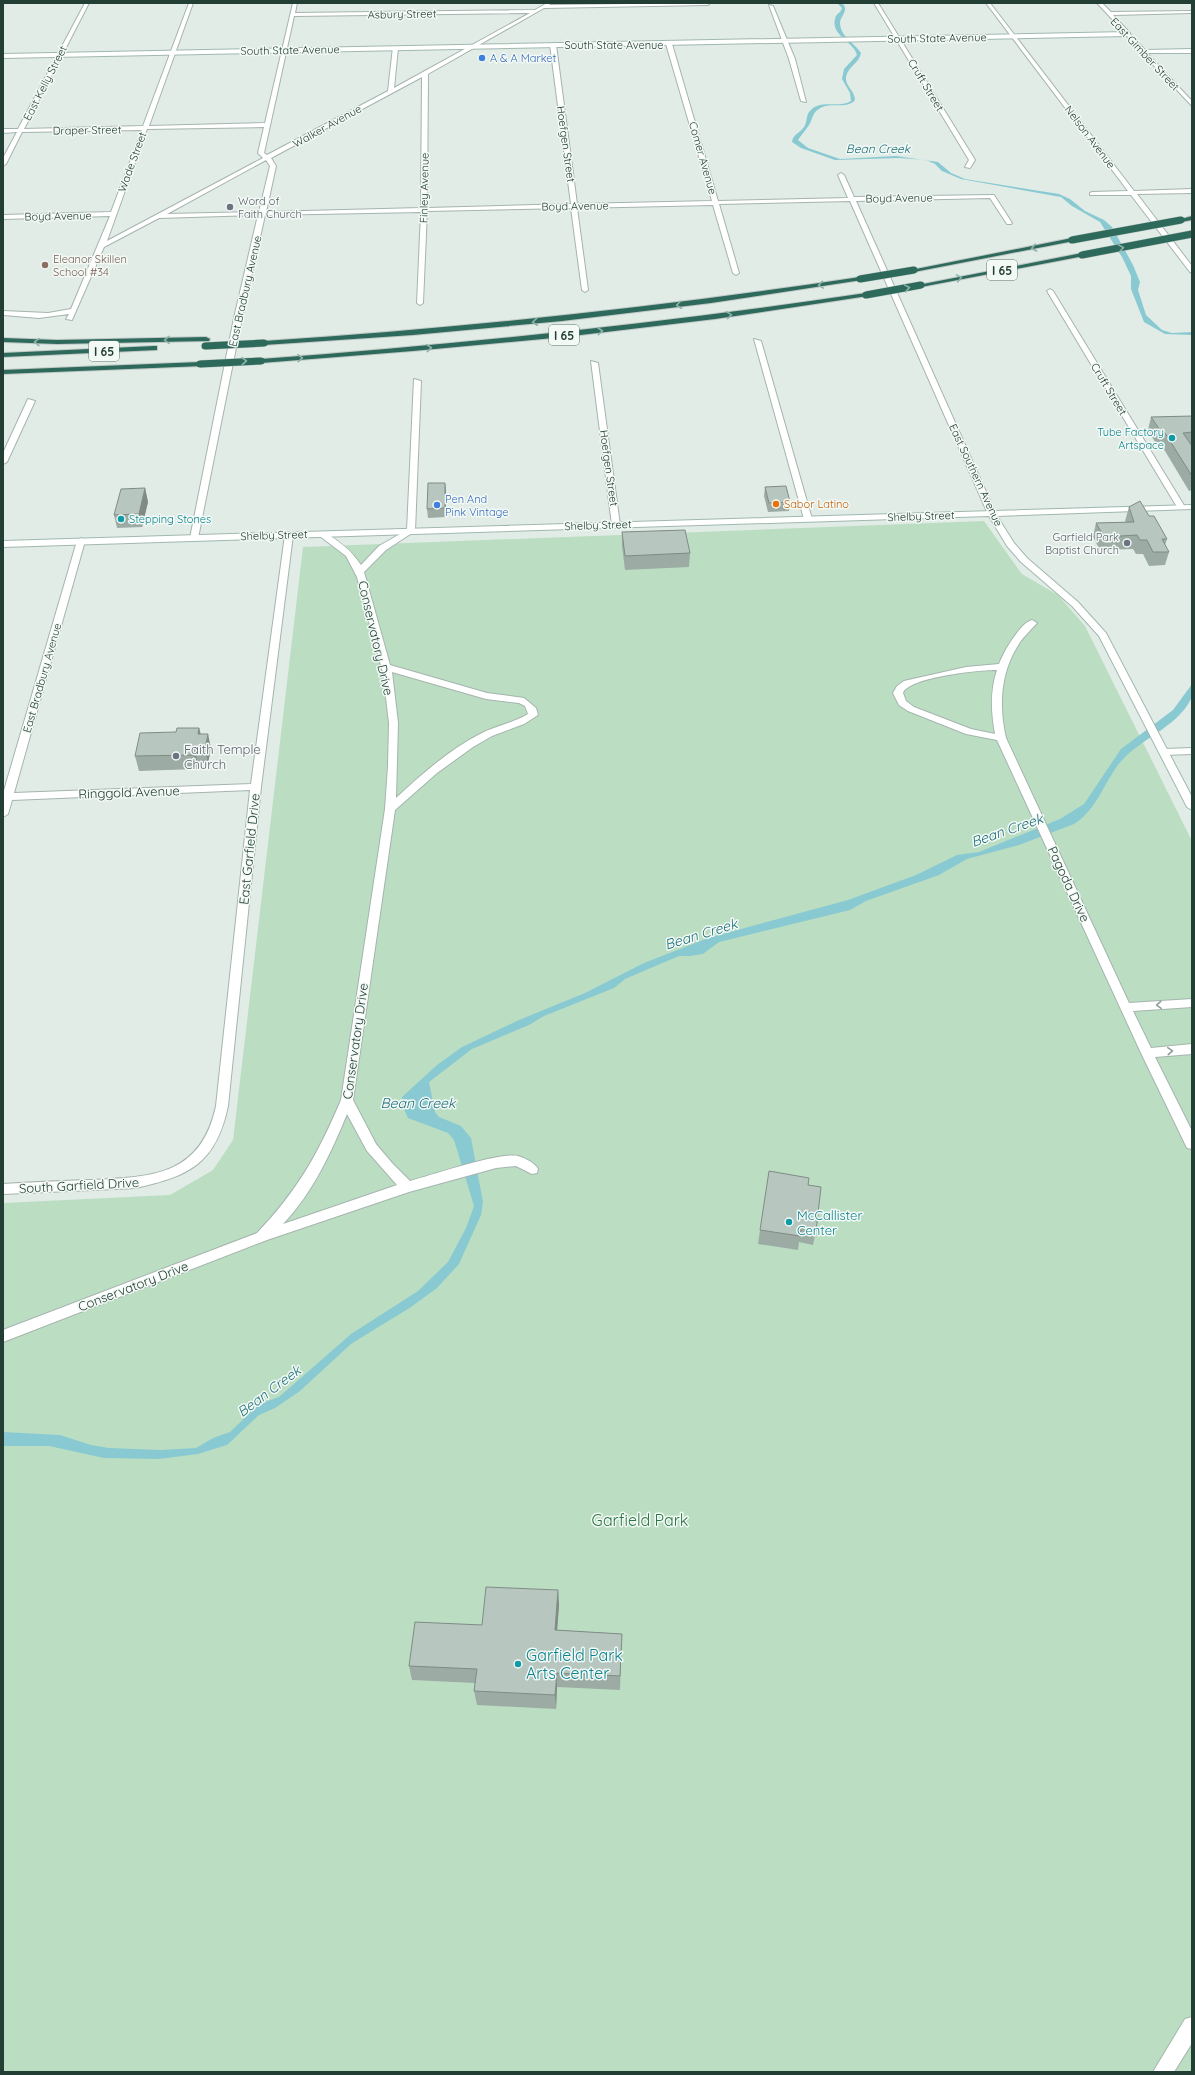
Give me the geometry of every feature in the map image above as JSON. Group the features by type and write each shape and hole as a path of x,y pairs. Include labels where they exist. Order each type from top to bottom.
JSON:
{"highway":[{"name":"I 65","path":"3,355 206,342 410,333 667,306 914,270 1192,218"},
{"name":"I 65","path":"3,372 200,364 420,349 626,328 866,295 1192,234"},
{"path":"3,340 57,342 206,342"},
{"path":"3,377 151,366"}],"street":[{"name":"East Kelly Street","path":"3,164 87,3"},
{"name":"Wade Street","path":"70,319 102,246 191,3"},
{"name":"East Bradbury Avenue","path":"194,538 238,318 273,166 272,162 261,153 295,3"},
{"name":"Walker Avenue","path":"102,246 474,47 550,3"},
{"name":"Cruft Street","path":"876,3 972,160 968,167"},
{"name":"Nelson Avenue","path":"988,3 1131,193 1192,271"},
{"name":"East Gimber Street","path":"1099,3 1192,104"},
{"path":"542,7 708,4"},
{"path":"771,6 785,41 804,101"},
{"name":"Asbury Street","path":"292,16 535,11"},
{"path":"1108,14 1192,12"},
{"name":"South State Avenue","path":"3,56 1128,34"},
{"name":"Comer Avenue","path":"669,44 736,273"},
{"name":"Hoefgen Street","path":"553,45 585,290"},
{"path":"391,91 395,48"},
{"path":"1144,52 1192,51"},
{"name":"Finley Avenue","path":"420,304 424,210 425,73"},
{"path":"1183,94 1192,94"},
{"name":"Draper Street","path":"3,131 267,126"},
{"name":"East Southern Avenue","path":"840,175 992,514 1010,544 1024,560 1075,604 1095,624 1103,635 1192,807"},
{"path":"1092,194 1192,191"},
{"name":"Boyd Avenue","path":"158,216 992,196 1009,223"},
{"name":"Boyd Avenue","path":"3,217 114,214"},
{"name":"Cruft Street","path":"1050,291 1181,507"},
{"path":"3,313 45,316 56,315 74,310"},
{"path":"757,341 808,519"},
{"name":"Hoefgen Street","path":"594,363 616,525"},
{"path":"411,531 417,381"},
{"path":"3,462 31,401"},
{"name":"Shelby Street","path":"3,544 1192,507"},
{"name":"Conservatory Drive","path":"360,572 367,561 383,547 411,531"},
{"name":"Conservatory Drive","path":"3,1336 262,1237 286,1212 312,1174 329,1143 348,1100 356,1023 390,809 393,743 391,695 386,667 360,572 352,558 340,546 321,534"},
{"name":"East Garfield Drive","path":"198,1159 210,1144 220,1119 256,787 288,535"},
{"name":"East Bradbury Avenue","path":"3,814 6,796 81,541"},
{"name":"Pagoda Drive","path":"1032,623 1012,645 1002,667 998,683 996,717 1000,738 1127,1007 1147,1053 1192,1144"},
{"path":"1000,738 970,732 911,709 902,703 898,693 900,688 907,683 980,666 1002,667"},
{"path":"386,667 486,696 521,700 528,704 533,710 533,715 526,720 487,735 447,759 390,809"},
{"path":"1164,752 1192,751"},
{"name":"Ringgold Avenue","path":"6,796 256,787"},
{"path":"1127,1007 1192,1003"},
{"path":"1147,1053 1192,1049"},
{"path":"348,1100 366,1140 376,1155 408,1187"},
{"name":"South Garfield Drive","path":"3,1189 136,1183 168,1175 198,1159"},
{"path":"262,1237 408,1187 496,1163 517,1161 532,1169"},
{"path":"1163,2072 1192,2026"}],"green space":[{"name":"Garfield Park","path":"984,521 1022,574 1058,595 1085,626 1192,841 1192,2072 3,2072 3,1203 170,1195 213,1170 233,1140 303,547"}],"water":[{"path":"837,3 842,3 845,8 840,22 842,32 861,53 858,60 847,73 846,77 847,83 855,97 855,100 852,103 843,105 823,107 817,111 798,140 808,148 840,159 896,156 922,160 899,158 835,160 801,148 792,142 795,135 806,124 808,114 813,108 824,104 840,104 851,101 850,93 842,79 844,69 857,55 855,50 835,28 834,23 836,16 842,8"},
{"path":"927,160 938,162 951,173 965,179 1059,194 1070,199 1085,211 1104,220 1112,227 1133,265 1140,282 1138,290 1146,315 1162,330 1172,333 1192,332 1192,335 1165,334 1144,322 1131,289 1131,276 1122,257 1100,222 1072,206 1061,197 961,179 942,171 935,164"},
{"name":"Bean Creek","path":"1192,684 1192,697 1185,708 1170,723 1126,756 1119,764 1090,809 1074,824 1019,845 967,859 939,875 866,901 850,910 719,942 703,954 679,956 625,979 614,988 544,1016 529,1025 472,1049 429,1082 435,1112 439,1117 461,1126 471,1138 483,1202 481,1215 459,1264 437,1288 411,1307 351,1344 300,1391 275,1408 259,1415 227,1445 198,1454 159,1459 104,1458 49,1446 3,1446 3,1432 60,1435 91,1445 109,1448 161,1450 196,1448 213,1438 230,1432 262,1403 279,1397 351,1334 418,1291 448,1262 466,1228 474,1206 454,1140 448,1133 408,1118 403,1107 402,1097 437,1065 462,1047 519,1020 585,993 644,963 708,938 848,900 916,875 957,855 979,852 1060,819 1084,804 1121,749 1173,710"}],"building":[{"path":"1192,416 1192,432 1183,433 1192,446 1192,476 1165,433 1162,433 1151,417"},
{"name":"Pen And Pink Vintage","path":"428,483 445,483 445,508 427,509"},
{"path":"786,486 790,502 769,503 765,487"},
{"path":"145,488 139,514 114,515 121,489"},
{"path":"1140,501 1149,516 1154,516 1167,539 1162,539 1169,552 1153,552 1147,540 1140,540 1137,535 1104,537 1096,523 1134,522 1129,507"},
{"path":"685,530 690,553 625,556 622,532"},
{"path":"177,728 199,728 198,734 208,734 205,749 194,749 193,755 135,756 140,733 176,732"},
{"name":"McCallister Center","path":"769,1171 809,1178 808,1185 821,1187 816,1231 801,1228 800,1236 760,1230"},
{"name":"Garfield Park Arts Center","path":"486,1587 558,1590 555,1630 622,1634 620,1676 557,1673 555,1695 474,1691 477,1669 409,1666 415,1622 482,1625"}],"place":[{"name":"A & A Market","path":"482,58"},
{"name":"Word of Faith Church","path":"230,207"},
{"name":"Eleanor Skillen School #34","path":"45,265"},
{"name":"Tube Factory Artspace","path":"1172,438"},
{"name":"Sabor Latino","path":"776,504"},
{"name":"Pen And Pink Vintage","path":"437,505"},
{"name":"Stepping Stones","path":"121,519"},
{"name":"Garfield Park Baptist Church","path":"1127,543"},
{"name":"Faith Temple Church","path":"176,756"},
{"name":"McCallister Center","path":"789,1222"},
{"name":"Garfield Park Arts Center","path":"518,1664"}]}
